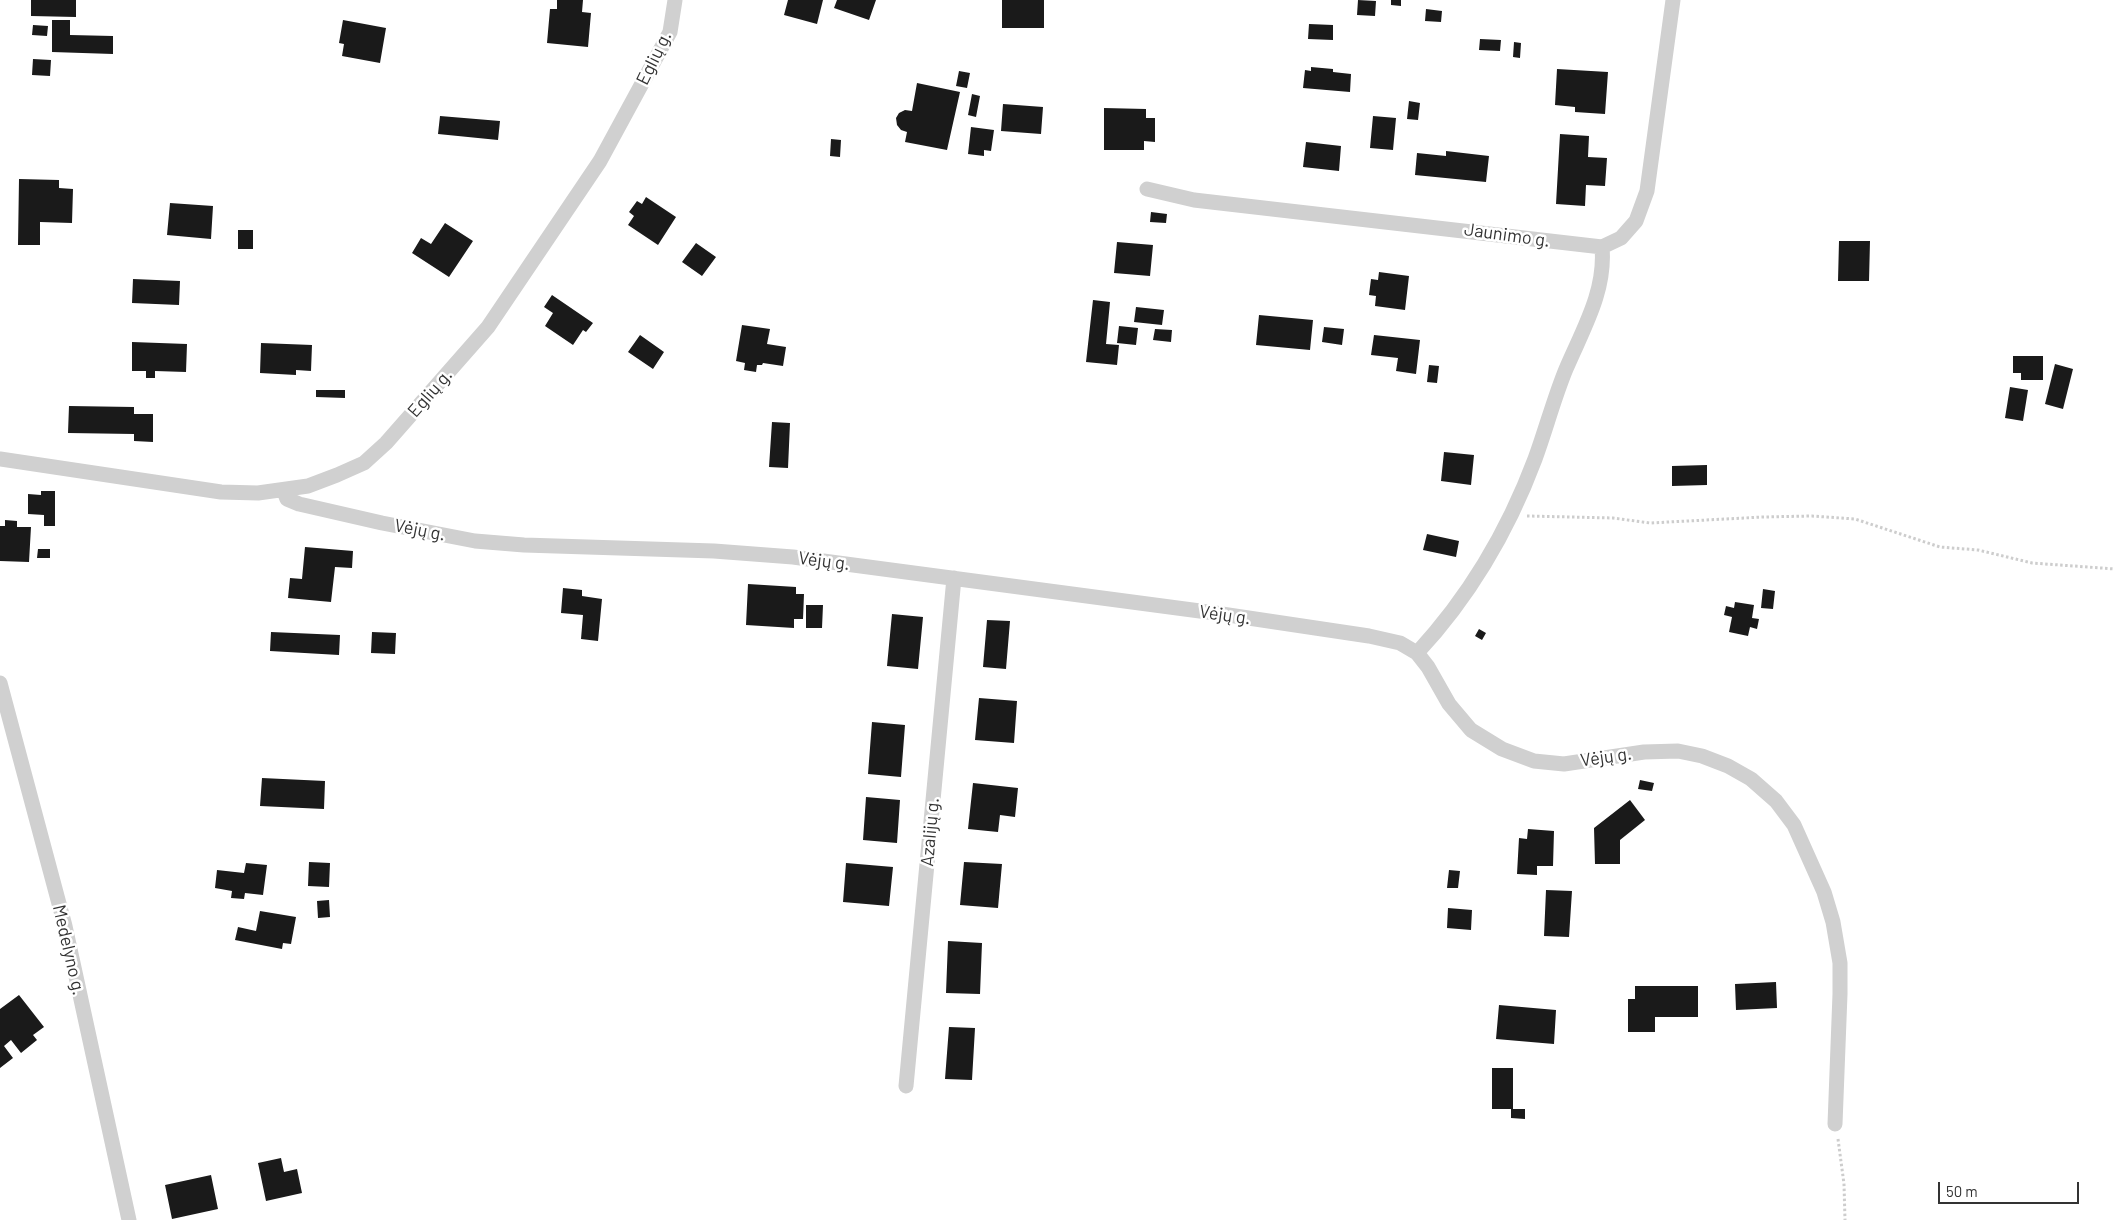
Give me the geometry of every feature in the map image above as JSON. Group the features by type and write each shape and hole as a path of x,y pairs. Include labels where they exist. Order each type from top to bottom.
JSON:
{"street":[{"name":"Eglių g.","path":"0,459 221,492 258,493 308,486 364,463 386,443 488,327 600,161 670,32 675,0"},
{"path":"1417,653 1443,624 1485,565 1511,516 1534,460 1566,370 1592,309 1604,270 1602,246 1621,238 1636,221 1647,191 1673,0"},
{"name":"Jaunimo g.","path":"1147,188 1194,200 1602,246"},
{"name":"Vėjų g.","path":"284,490 287,499 309,506 475,541 524,545 714,551 793,557 1369,636 1400,643 1417,653 1428,667 1449,704 1471,730 1502,749 1534,761 1564,764 1644,752 1678,751 1702,756 1728,766 1751,779 1776,801 1794,825 1810,856 1834,922 1840,963 1836,1124"},
{"name":"Azalijų g.","path":"906,1086 954,578"},
{"name":"Medelyno g.","path":"0,683 65,926 129,1220"}],"path":[{"path":"1511,516 1613,518 1650,523 1812,516 1855,519 1940,547 1978,550 2032,563 2115,569"},
{"path":"1836,1124 1844,1184 1845,1220"}],"building":[{"path":"31,0 76,0 76,17 31,16"},
{"path":"557,0 583,0 582,12 591,13 588,47 547,43 550,9 557,9"},
{"path":"788,0 823,0 817,24 784,15"},
{"path":"837,0 876,0 869,20 834,8"},
{"path":"1002,0 1044,0 1044,28 1002,28"},
{"path":"1358,0 1376,1 1375,16 1357,15"},
{"path":"1391,0 1401,0 1401,6 1391,5"},
{"path":"1426,9 1442,11 1441,22 1425,21"},
{"path":"52,20 70,20 70,35 113,36 113,54 52,52"},
{"path":"343,20 386,28 380,63 342,56 344,44 339,43"},
{"path":"1309,24 1333,25 1333,40 1308,39"},
{"path":"33,25 48,26 47,36 32,35"},
{"path":"1480,39 1501,40 1500,51 1479,50"},
{"path":"1514,42 1521,43 1520,58 1513,57"},
{"path":"33,59 51,60 50,76 32,75"},
{"path":"1311,67 1333,69 1333,72 1351,74 1350,92 1303,88 1305,70 1311,71"},
{"path":"1557,69 1608,72 1605,114 1575,112 1575,107 1555,105"},
{"path":"959,71 970,73 967,88 956,86"},
{"path":"917,83 960,92 947,150 905,142 907,132 901,130 897,125 896,118 899,113 905,110 912,111"},
{"path":"972,94 980,96 976,117 968,115"},
{"path":"1409,101 1420,103 1418,120 1407,119"},
{"path":"1003,104 1043,107 1041,134 1001,131"},
{"path":"1104,108 1146,109 1146,118 1155,118 1155,142 1144,141 1144,150 1104,150"},
{"path":"440,116 500,121 498,140 438,134"},
{"path":"1373,116 1396,118 1393,150 1370,148"},
{"path":"971,127 994,130 991,151 984,150 984,156 968,154"},
{"path":"1560,134 1589,136 1588,157 1607,158 1605,186 1586,185 1585,206 1556,204"},
{"path":"831,139 841,140 840,157 830,156"},
{"path":"1306,142 1341,146 1339,171 1303,167"},
{"path":"1446,151 1489,156 1486,182 1415,175 1417,153 1446,156"},
{"path":"19,179 59,180 59,188 73,189 72,223 40,222 40,245 18,245"},
{"path":"646,197 676,217 658,245 628,225 634,216 629,212 637,201 642,204"},
{"path":"170,203 213,206 211,239 167,235"},
{"path":"1151,212 1167,214 1166,223 1150,222"},
{"path":"445,223 473,241 449,277 412,253 421,238 431,244"},
{"path":"238,230 253,230 253,249 238,249"},
{"path":"1839,241 1870,241 1869,281 1838,281"},
{"path":"1117,242 1153,245 1150,276 1114,273"},
{"path":"696,243 716,257 702,276 682,262"},
{"path":"1379,272 1409,276 1405,310 1375,306 1376,296 1369,295 1371,279 1378,280"},
{"path":"133,279 180,281 179,305 132,303"},
{"path":"552,295 593,323 586,332 583,330 573,345 545,326 553,313 544,307"},
{"path":"1093,300 1110,302 1106,344 1119,345 1117,365 1086,362"},
{"path":"1136,307 1164,310 1162,325 1134,322"},
{"path":"1259,315 1313,320 1310,350 1256,345"},
{"path":"742,325 770,329 767,344 786,347 783,366 763,363 762,365 757,365 756,372 744,370 745,363 736,361"},
{"path":"1119,326 1138,328 1136,345 1117,343"},
{"path":"1324,327 1344,329 1342,345 1322,342"},
{"path":"1155,329 1172,330 1171,342 1153,340"},
{"path":"640,335 664,352 653,369 628,352"},
{"path":"1374,335 1420,340 1416,374 1396,371 1398,358 1371,355"},
{"path":"132,342 187,344 186,372 155,371 155,378 146,378 146,371 132,371"},
{"path":"261,343 312,345 311,371 296,370 296,375 260,373"},
{"path":"2013,356 2043,356 2043,380 2021,380 2021,373 2013,373"},
{"path":"2055,364 2073,369 2063,409 2045,404"},
{"path":"1429,365 1439,366 1437,383 1427,382"},
{"path":"2010,387 2028,390 2023,421 2005,418"},
{"path":"316,390 345,390 345,398 316,397"},
{"path":"69,406 134,407 134,414 153,414 153,442 134,441 134,434 68,433"},
{"path":"772,422 790,423 788,468 769,467"},
{"path":"1444,452 1474,455 1471,485 1441,481"},
{"path":"1707,465 1707,485 1672,486 1672,466"},
{"path":"41,491 55,491 55,526 44,526 44,515 28,514 28,494 41,495"},
{"path":"5,520 17,521 17,527 31,527 29,562 0,561 0,526 5,526"},
{"path":"1427,534 1459,541 1456,557 1423,550"},
{"path":"305,547 353,551 352,568 335,567 331,602 288,598 290,578 302,579"},
{"path":"38,549 50,549 50,558 37,558"},
{"path":"748,584 796,587 796,594 804,594 803,619 794,619 794,628 746,625"},
{"path":"563,588 582,590 582,596 602,599 598,641 581,639 583,615 561,613"},
{"path":"1763,589 1775,591 1773,609 1761,608"},
{"path":"1735,602 1754,605 1752,618 1759,619 1757,629 1750,627 1748,636 1729,632 1732,617 1724,615 1726,606 1734,608"},
{"path":"806,605 823,605 822,628 806,628"},
{"path":"892,614 923,617 918,669 887,666"},
{"path":"987,620 1010,621 1006,669 983,667"},
{"path":"1479,629 1486,633 1482,640 1475,636"},
{"path":"271,632 340,635 339,655 270,651"},
{"path":"372,632 396,633 395,654 371,653"},
{"path":"979,698 1017,701 1014,743 975,740"},
{"path":"872,722 905,725 901,777 868,774"},
{"path":"262,778 325,781 324,809 260,806"},
{"path":"1640,780 1654,783 1652,791 1638,789"},
{"path":"973,783 1018,788 1015,817 1000,815 998,832 968,829"},
{"path":"866,797 900,800 897,843 863,840"},
{"path":"1630,800 1645,820 1620,840 1620,864 1595,864 1594,828"},
{"path":"1528,829 1554,831 1553,866 1537,866 1537,875 1517,874 1519,838 1527,839"},
{"path":"309,862 330,863 329,887 308,886"},
{"path":"964,862 1002,864 998,908 960,905"},
{"path":"246,863 267,865 263,895 245,893 244,899 231,898 232,891 215,888 217,870 244,873"},
{"path":"846,863 893,867 889,906 843,902"},
{"path":"1449,870 1460,871 1458,888 1447,888"},
{"path":"1546,890 1572,891 1569,937 1544,936"},
{"path":"329,900 330,917 318,918 317,901"},
{"path":"1448,908 1472,910 1471,930 1447,928"},
{"path":"260,911 296,917 291,944 283,943 282,949 235,940 238,927 256,931"},
{"path":"948,941 982,943 980,994 946,993"},
{"path":"1776,982 1777,1008 1736,1010 1735,984"},
{"path":"1635,986 1698,986 1698,1017 1655,1017 1655,1032 1628,1032 1628,999 1635,999"},
{"path":"19,995 44,1027 33,1035 37,1040 21,1053 11,1040 4,1046 13,1058 0,1068 0,1009"},
{"path":"1499,1005 1556,1010 1554,1044 1496,1039"},
{"path":"949,1027 975,1028 972,1080 945,1079"},
{"path":"1492,1068 1513,1068 1513,1109 1525,1109 1525,1119 1511,1118 1511,1109 1492,1109"},
{"path":"281,1158 284,1172 297,1169 302,1193 266,1201 258,1163"},
{"path":"211,1175 218,1209 172,1219 165,1185"}]}
